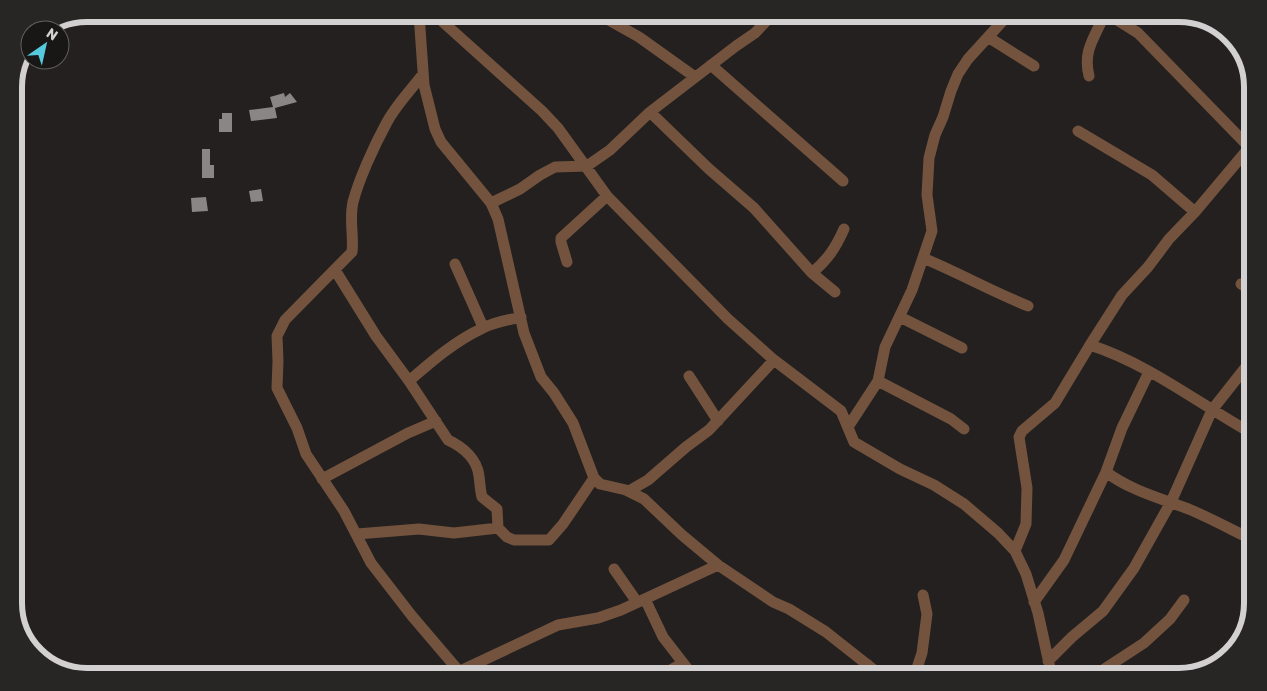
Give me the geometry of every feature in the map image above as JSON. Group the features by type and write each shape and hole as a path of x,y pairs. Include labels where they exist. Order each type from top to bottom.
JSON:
{"street":[{"path":"420,23 424,85 435,129 441,142 491,202 498,219 524,333 541,378 554,393 573,423 594,478 600,484 638,494 718,565 773,602 789,609 826,632 872,668"},
{"path":"444,23 542,111 558,128 607,196 728,319 774,360 841,412 854,442 900,469 934,485 964,504 1015,550 1026,574 1038,612 1048,668"},
{"path":"614,23 639,37 695,77"},
{"path":"491,202 520,189 555,167 587,166 610,150 650,112 755,33 764,23"},
{"path":"848,428 878,381 885,347 912,290 924,258 932,232 927,195 929,158 935,135 958,74 968,59 1001,23"},
{"path":"1089,76 1087,54 1101,23"},
{"path":"1122,23 1138,33 1244,138"},
{"path":"988,37 1034,66"},
{"path":"711,65 843,181"},
{"path":"423,74 386,122 369,161 353,203 352,225 354,242 352,252 285,320 277,336 277,388 297,428 306,454 357,534 371,563 455,668"},
{"path":"650,112 709,169 754,208 812,273 835,292"},
{"path":"1078,131 1152,176 1195,212"},
{"path":"1015,550 1026,524 1027,488 1019,436 1022,431 1055,403 1122,295 1244,153"},
{"path":"568,262 560,242 561,238 607,196"},
{"path":"812,273 826,262 836,247 844,229"},
{"path":"924,258 1028,306"},
{"path":"455,264 483,327"},
{"path":"335,270 376,336 409,381 448,440 459,445 470,455 479,473 482,496 497,509 498,528 507,537 514,540 549,540 563,524 594,478"},
{"path":"409,381 445,350 483,327 521,317"},
{"path":"900,317 962,348"},
{"path":"1090,344 1102,348 1149,372 1244,429"},
{"path":"629,491 648,480 718,422 774,360"},
{"path":"1052,668 1072,637 1104,611 1134,568 1171,502 1212,410 1244,369"},
{"path":"1034,602 1064,560 1106,472 1122,428 1149,372"},
{"path":"689,376 718,422"},
{"path":"878,381 951,419 964,429"},
{"path":"322,479 408,433 436,421"},
{"path":"1106,472 1115,479 1145,493 1211,518 1244,535"},
{"path":"357,534 419,530 454,532 498,528"},
{"path":"475,668 558,625 598,618 621,610 718,565"},
{"path":"614,569 641,601 663,637 686,668"},
{"path":"917,668 922,653 927,614 923,595"},
{"path":"1106,668 1144,644 1170,619 1184,600"},
{"path":"675,668 683,664"},
{"path":"865,668 867,664"}],"building":[{"path":"284,93 285,97 290,93 297,102 275,108 277,118 251,121 249,110 273,107 270,97"},
{"path":"222,113 232,113 232,132 219,132 219,119 222,119"},
{"path":"202,149 210,149 210,165 214,165 214,178 202,178"},
{"path":"261,189 263,201 251,202 249,191"},
{"path":"206,197 208,211 192,212 191,198"}]}
